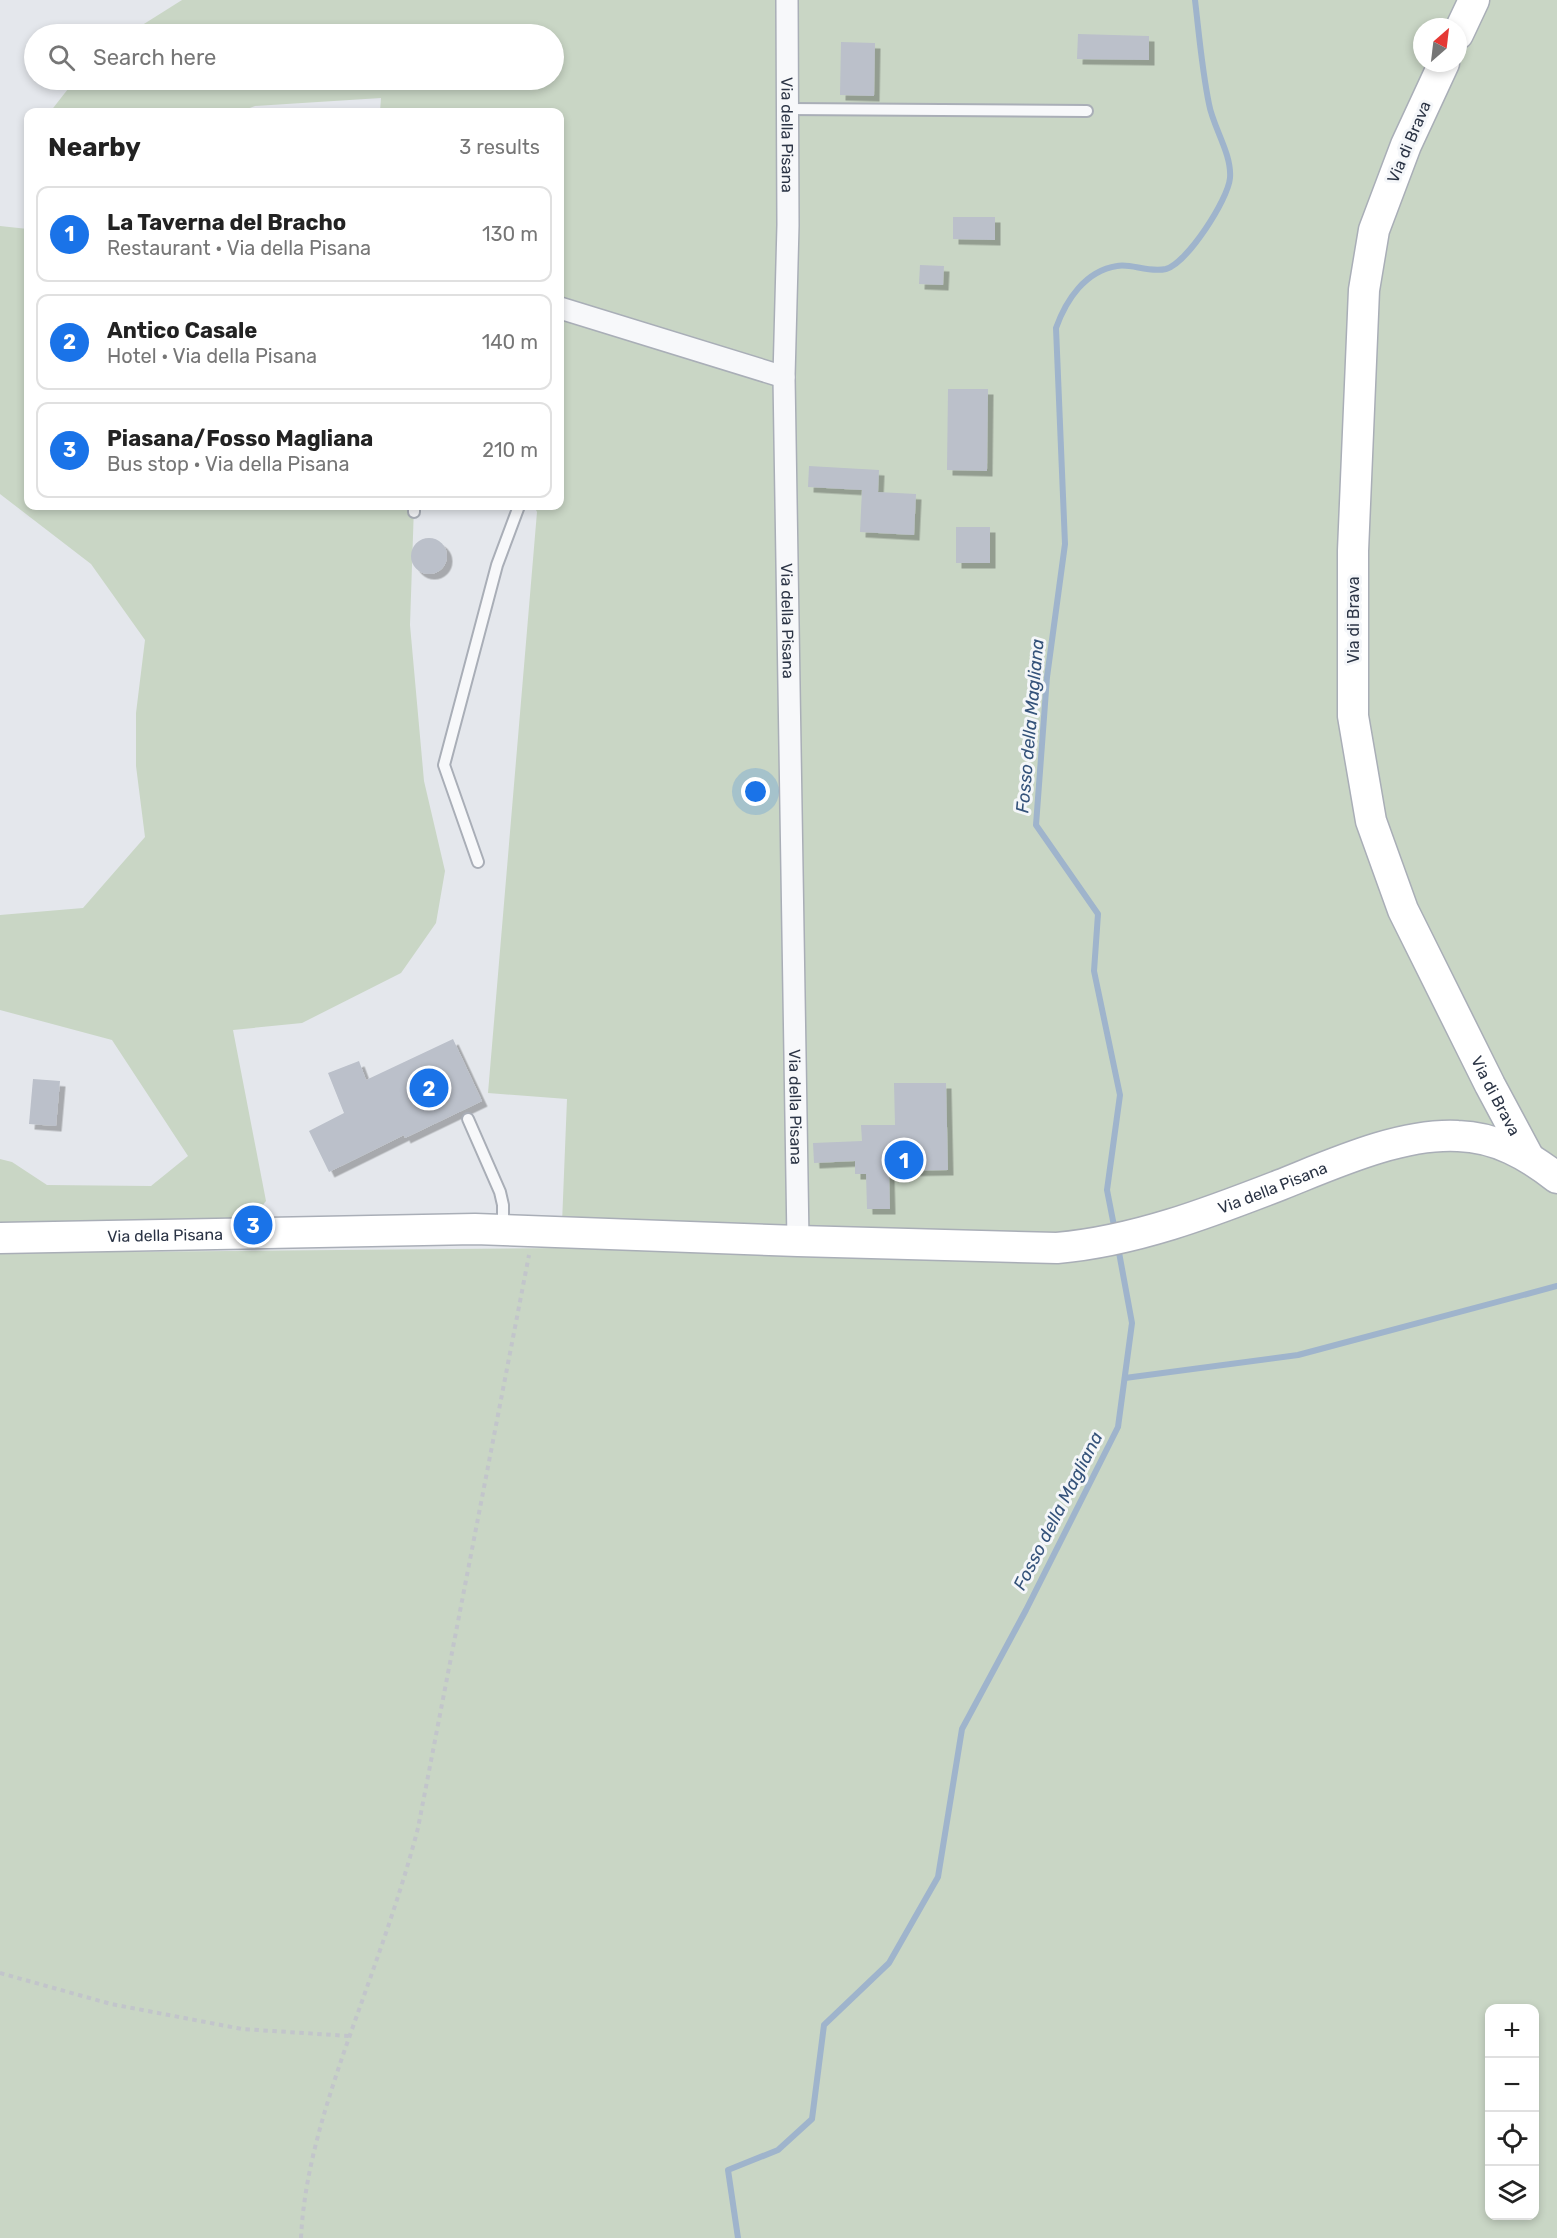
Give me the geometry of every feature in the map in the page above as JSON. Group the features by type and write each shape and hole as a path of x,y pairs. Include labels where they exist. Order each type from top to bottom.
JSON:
{"main road":[{"path":"1465,18 1474,0"},
{"name":"Via di Brava","path":"1440,72 1406,145 1374,230 1364,290 1353,551 1353,716 1371,821 1403,910 1528,1156"},
{"name":"Via della Pisana","path":"0,1238 373,1230 503,1230 798,1242 1039,1248 1081,1245 1149,1231 1208,1213 1359,1155 1417,1139 1447,1136 1472,1137 1528,1156 1557,1178"}],"street":[{"name":"Via della Pisana","path":"788,0 788,225 784,377 798,1242"},
{"path":"564,309 784,377"}],"lane":[{"path":"788,110 1087,111"},
{"path":"478,862 444,765 497,565 518,510"},
{"path":"468,1119 500,1192 503,1205 503,1230"}],"path":[{"path":"301,2238 305,2203 320,2125 418,1828 527,1260 536,1231"},
{"path":"0,1973 111,2004 242,2029 350,2036"}],"green space":[{"path":"182,0 1557,0 1557,2238 0,2238 0,1253 561,1248 567,1099 488,1093 536,510 564,510 564,108 380,108 381,98 250,108 53,108 67,90 564,90 564,24 144,24"},
{"path":"0,226 24,229 24,510 414,510 410,625 424,781 445,871 436,923 401,973 302,1023 233,1030 266,1201 251,1220 0,1230 0,1159 12,1162 47,1185 151,1186 188,1156 112,1040 0,1010 0,915 83,908 145,837 136,766 136,713 145,640 91,564 0,494"}],"building":[{"path":"1078,34 1149,36 1149,60 1077,59"},
{"path":"841,42 875,43 874,96 840,95"},
{"path":"953,217 995,217 995,240 953,239"},
{"path":"920,265 944,266 943,285 919,284"},
{"path":"948,389 988,389 987,471 947,470"},
{"path":"809,466 879,470 878,492 916,494 914,535 860,532 862,490 808,487"},
{"path":"956,527 990,527 990,563 956,563"},
{"path":"429,538 442,543 447,556 442,569 429,574 416,569 411,556 416,543"},
{"path":"453,1039 482,1101 405,1138 404,1135 329,1172 309,1131 344,1113 328,1073 359,1061 366,1080"},
{"path":"33,1079 60,1081 56,1126 29,1124"},
{"path":"894,1083 946,1083 948,1170 889,1171 890,1209 867,1209 866,1174 855,1174 855,1161 814,1163 813,1143 862,1141 861,1125 895,1125"}],"waterway":[{"name":"Fosso della Magliana","path":"1115,1231 1107,1190 1120,1095 1094,971 1098,914 1036,825 1047,677 1065,544 1056,328 1071,297 1086,280 1095,274 1122,265 1159,270 1175,264 1205,230 1228,188 1230,169 1209,104 1195,0"},
{"name":"Fosso della Magliana","path":"738,2238 728,2170 778,2150 812,2119 824,2025 889,1963 938,1877 962,1729 1026,1610 1118,1427 1132,1323 1118,1247"},
{"path":"1125,1378 1298,1355 1557,1286"}],"place":[{"name":"Antico Casale","path":"429,1088"},
{"name":"La Taverna del Bracho","path":"904,1160"},
{"name":"Piasana/Fosso Magliana","path":"253,1225"}]}
